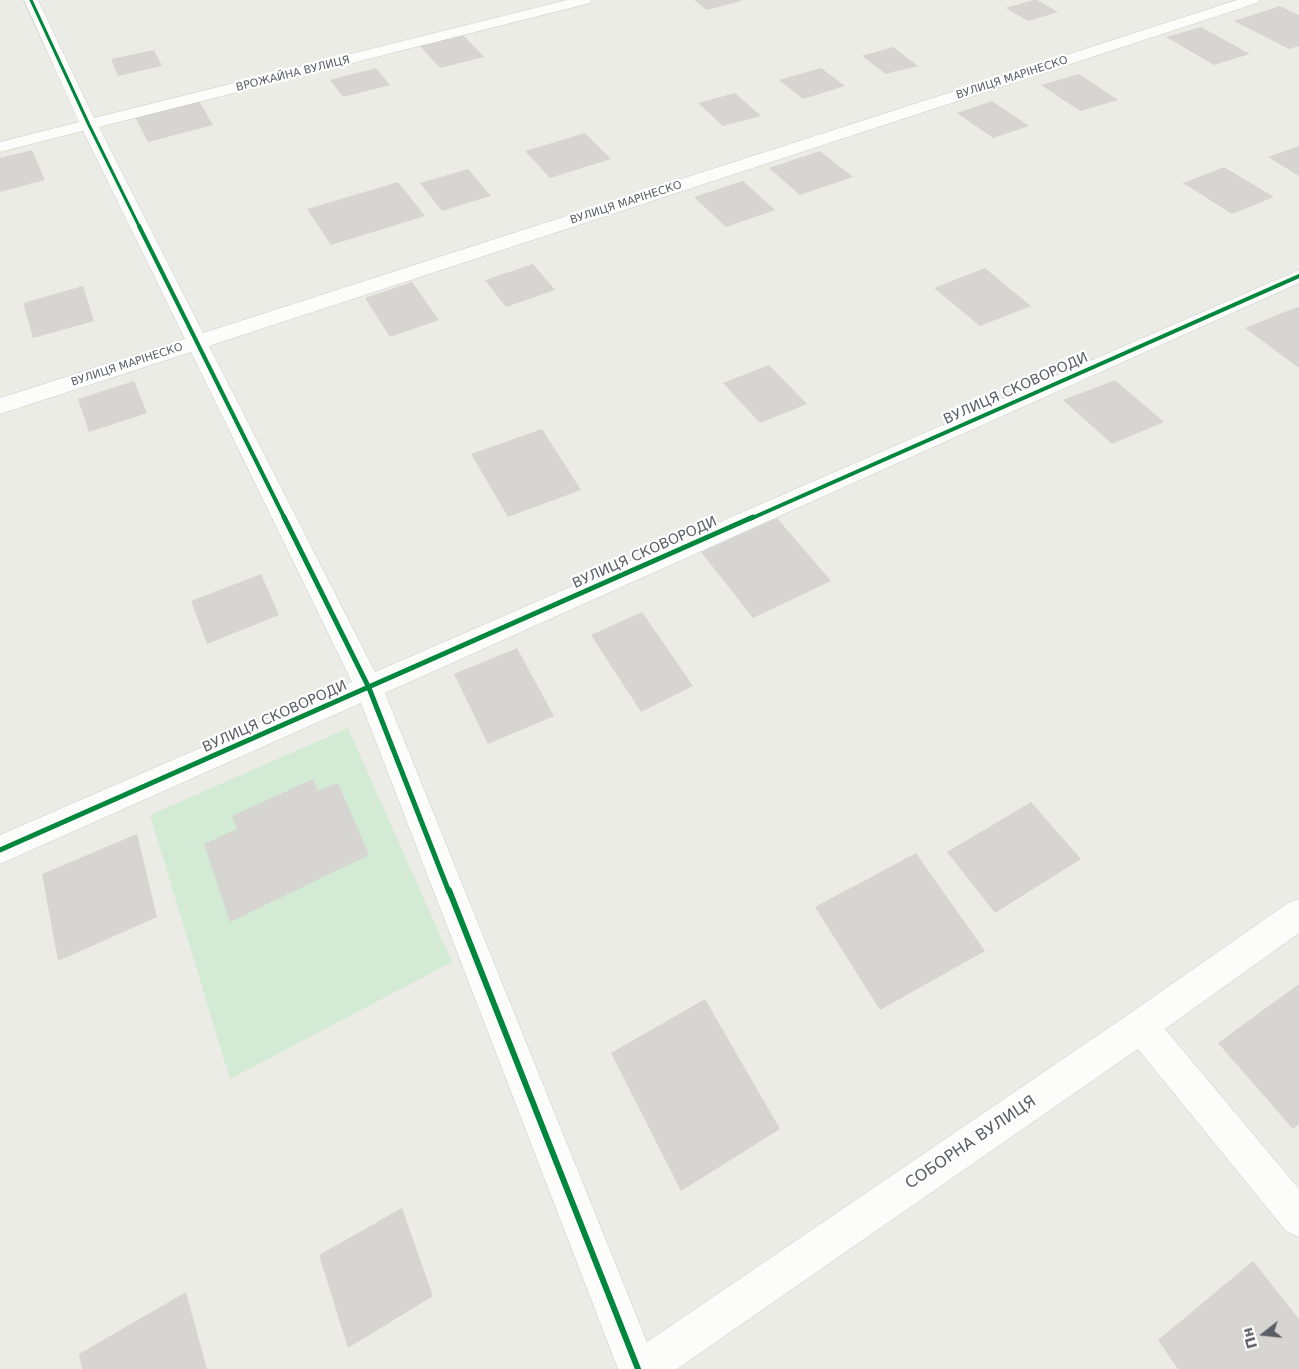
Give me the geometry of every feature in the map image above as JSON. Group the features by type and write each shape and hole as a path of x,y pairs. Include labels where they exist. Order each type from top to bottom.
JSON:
{"street":[{"path":"31,0 89,125 369,688 640,1369"},
{"name":"ВРОЖАЙНА ВУЛИЦЯ","path":"0,147 585,0"},
{"name":"ВУЛИЦЯ МАРІНЕСКО","path":"0,406 1252,0"},
{"name":"ВУЛИЦЯ СКОВОРОДИ","path":"0,850 1299,276"},
{"name":"СОБОРНА ВУЛИЦЯ","path":"640,1369 1141,1026 1299,914"},
{"path":"1141,1026 1299,1218"}],"green space":[{"path":"348,728 452,962 230,1079 150,815"}],"building":[{"path":"694,0 741,0 741,1 707,10"},
{"path":"1037,0 1058,12 1028,21 1006,8"},
{"path":"1280,6 1299,15 1299,46 1289,49 1234,21"},
{"path":"1201,27 1250,54 1214,65 1166,37"},
{"path":"463,35 484,57 440,68 420,46"},
{"path":"893,47 918,66 886,74 862,56"},
{"path":"154,50 162,66 118,76 111,59"},
{"path":"376,68 390,85 343,97 330,80"},
{"path":"821,68 845,86 803,99 779,80"},
{"path":"1079,74 1118,100 1080,111 1041,85"},
{"path":"735,93 761,116 723,126 698,103"},
{"path":"199,101 213,125 148,142 135,117"},
{"path":"992,101 1029,126 993,138 957,113"},
{"path":"585,133 611,159 550,178 525,151"},
{"path":"1299,146 1299,176 1268,157"},
{"path":"32,150 45,180 0,192 0,158"},
{"path":"820,151 853,177 800,195 769,168"},
{"path":"1224,167 1274,197 1232,214 1183,183"},
{"path":"468,169 491,196 442,211 420,183"},
{"path":"743,181 775,210 726,227 694,197"},
{"path":"398,182 425,216 331,245 307,209"},
{"path":"533,264 555,290 506,307 485,280"},
{"path":"985,268 1031,306 980,326 934,288"},
{"path":"412,282 439,320 390,337 365,298"},
{"path":"83,286 94,321 33,338 23,303"},
{"path":"1297,307 1299,308 1299,368 1245,328"},
{"path":"769,365 807,404 760,423 723,383"},
{"path":"1115,380 1164,422 1112,444 1063,400"},
{"path":"134,381 147,413 89,432 78,399"},
{"path":"542,429 581,490 508,517 471,454"},
{"path":"777,518 831,581 753,618 701,552"},
{"path":"261,574 279,615 207,644 191,601"},
{"path":"642,612 693,686 641,712 591,635"},
{"path":"517,648 554,716 488,744 454,674"},
{"path":"313,779 318,791 338,783 369,855 230,922 204,844 237,829 232,816"},
{"path":"1031,802 1081,859 995,913 947,852"},
{"path":"137,834 157,917 58,961 42,874"},
{"path":"916,853 985,951 880,1010 815,907"},
{"path":"1299,984 1299,1124 1293,1129 1218,1043"},
{"path":"705,999 780,1129 681,1191 611,1053"},
{"path":"402,1208 433,1296 348,1348 319,1255"},
{"path":"1253,1261 1299,1319 1299,1369 1178,1369 1158,1340"},
{"path":"186,1292 207,1369 82,1369 79,1354"}],"cycle path":[{"path":"31,0 89,125 369,688 638,1369"},
{"path":"0,850 1299,276"}]}
